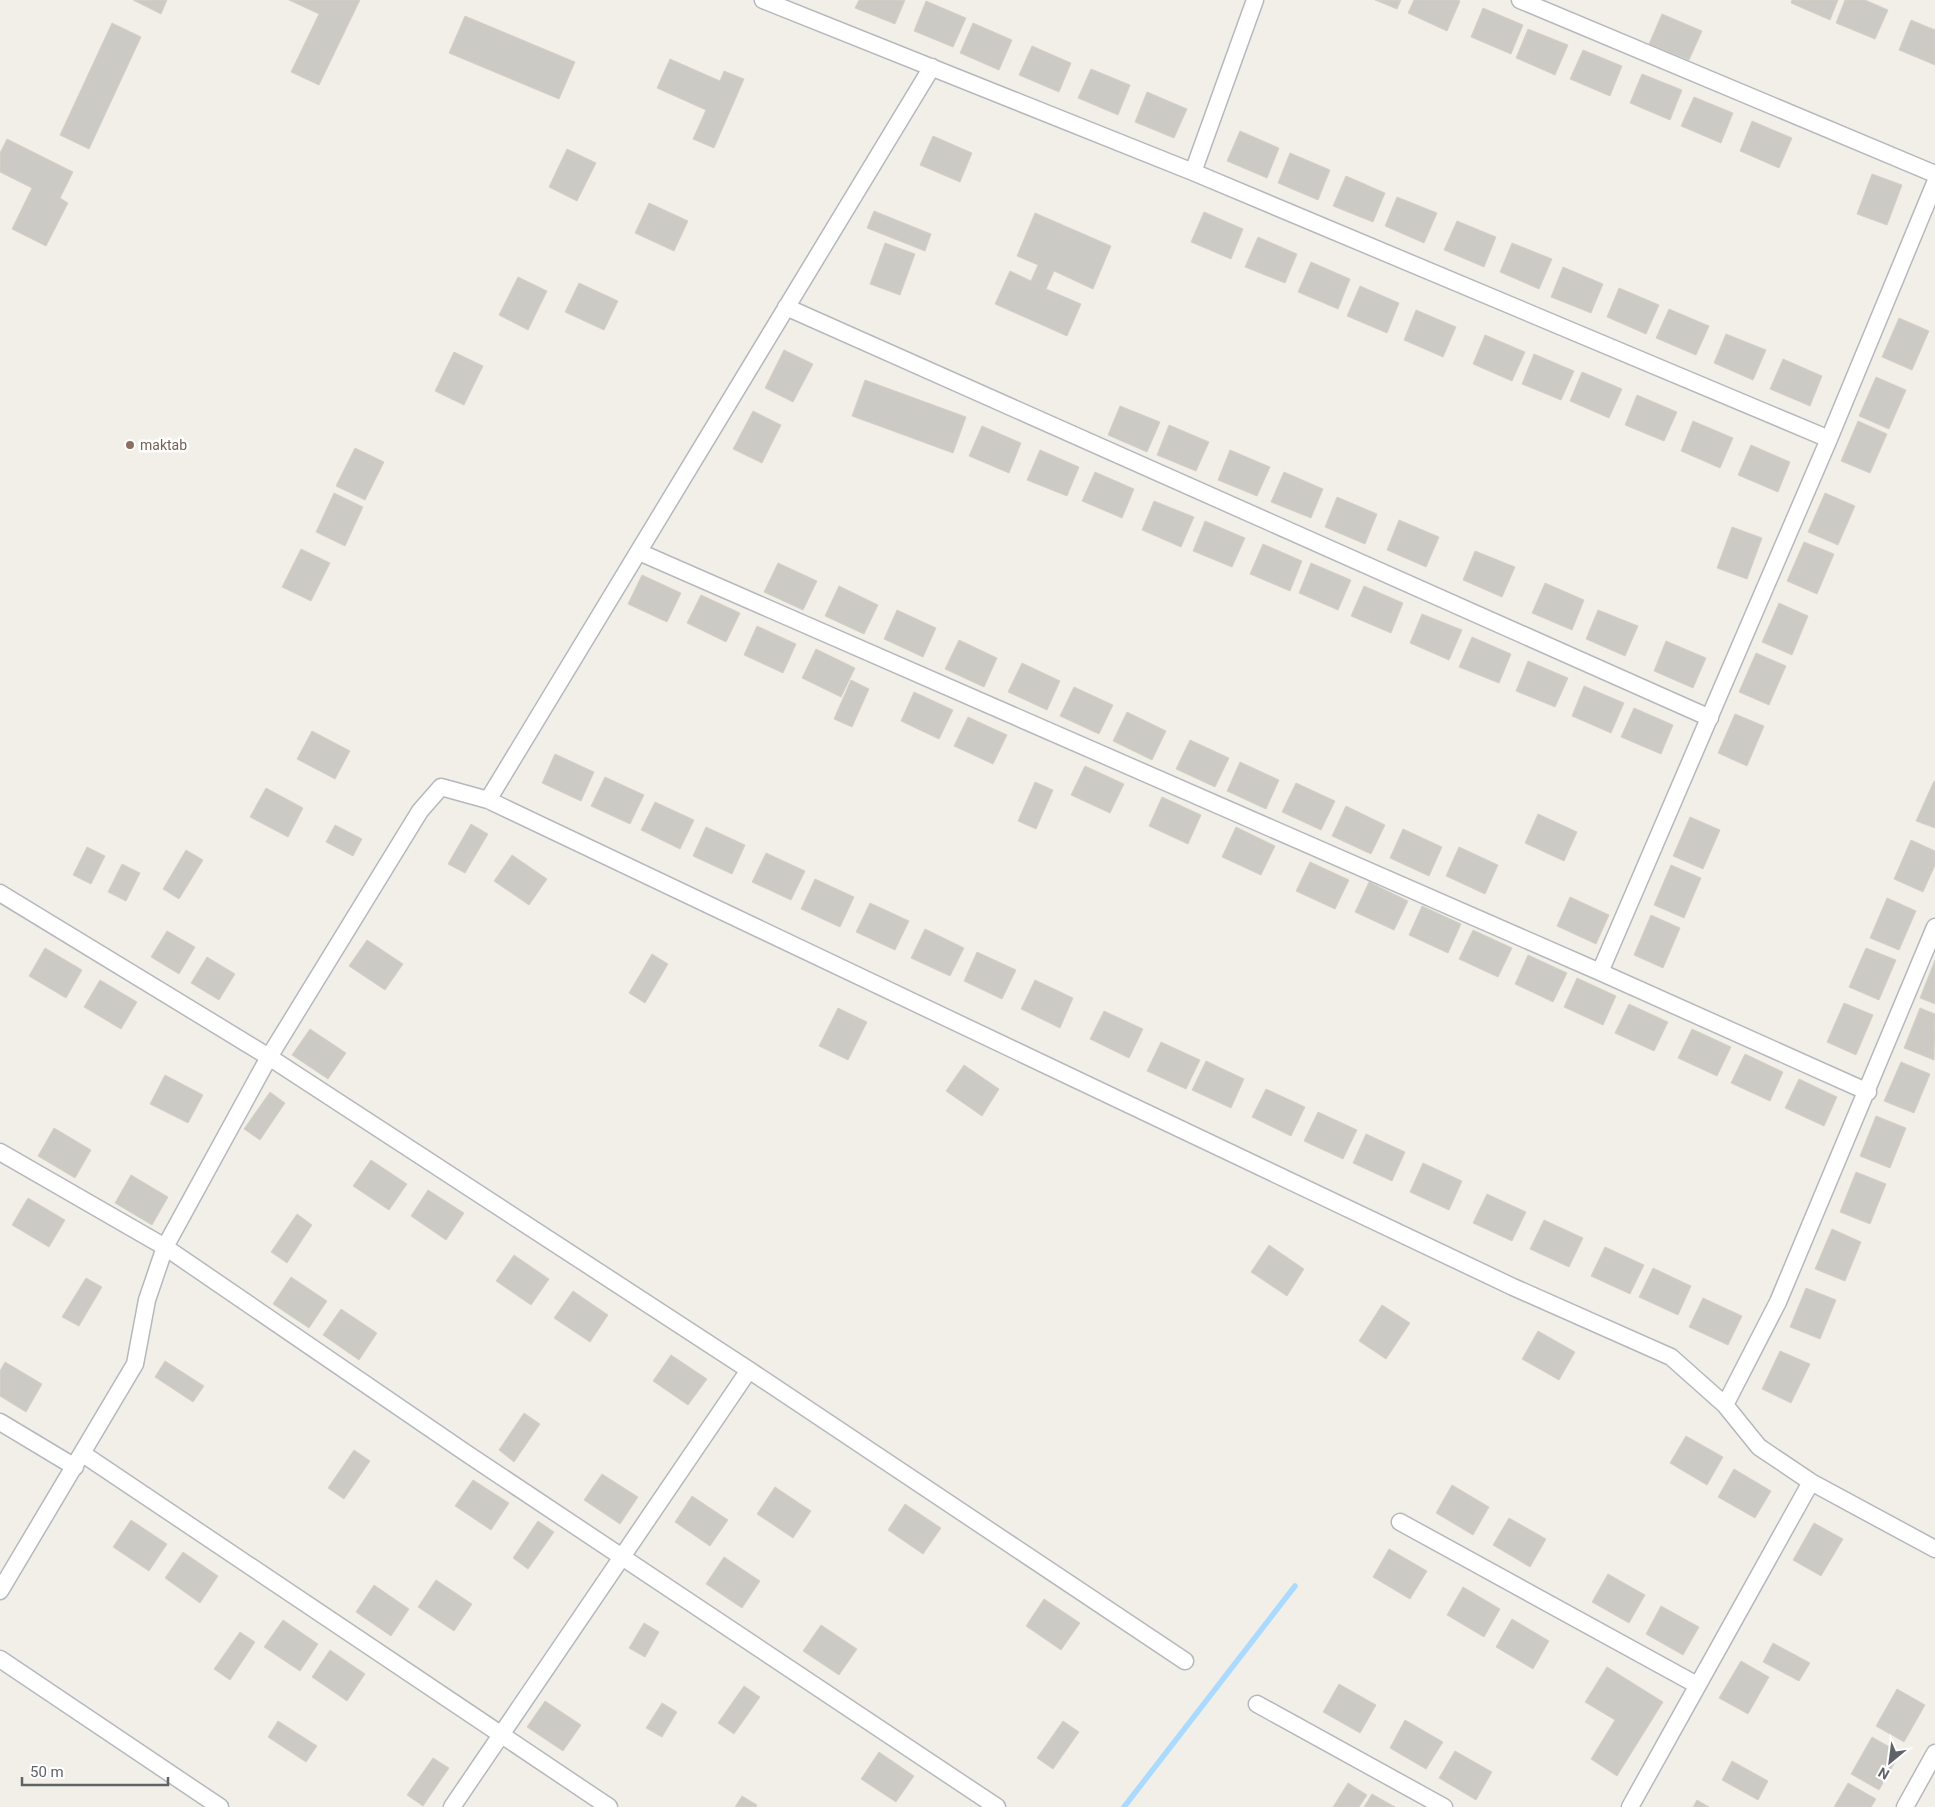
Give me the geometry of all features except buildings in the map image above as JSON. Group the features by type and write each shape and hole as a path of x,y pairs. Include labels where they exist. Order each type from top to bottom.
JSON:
{"street":[{"path":"763,0 1192,172 1829,439"},
{"path":"1192,172 1255,0"},
{"path":"1520,0 1935,174"},
{"path":"488,800 932,67"},
{"path":"1600,972 1829,439 1935,183"},
{"path":"786,308 1710,718"},
{"path":"639,552 1600,972 1868,1092"},
{"path":"0,1591 135,1364 147,1300 165,1247 269,1057 420,811 441,787 488,800 1513,1287 1671,1357 1725,1406 1759,1447 1811,1482 1935,1549"},
{"path":"0,893 269,1057 749,1370 1185,1661"},
{"path":"1725,1406 1778,1302 1868,1092 1935,927"},
{"path":"0,1152 165,1247 466,1453 624,1556 997,1807"},
{"path":"452,1807 749,1370"},
{"path":"0,1422 79,1461 500,1734 609,1807"},
{"path":"1630,1807 1811,1482"},
{"path":"1400,1522 1697,1685"},
{"path":"0,1659 220,1807"},
{"path":"1257,1704 1444,1807"},
{"path":"1905,1807 1935,1753"}],"waterway":[{"path":"1124,1807 1295,1586"}],"place":[{"name":"maktab","path":"130,445"}]}
